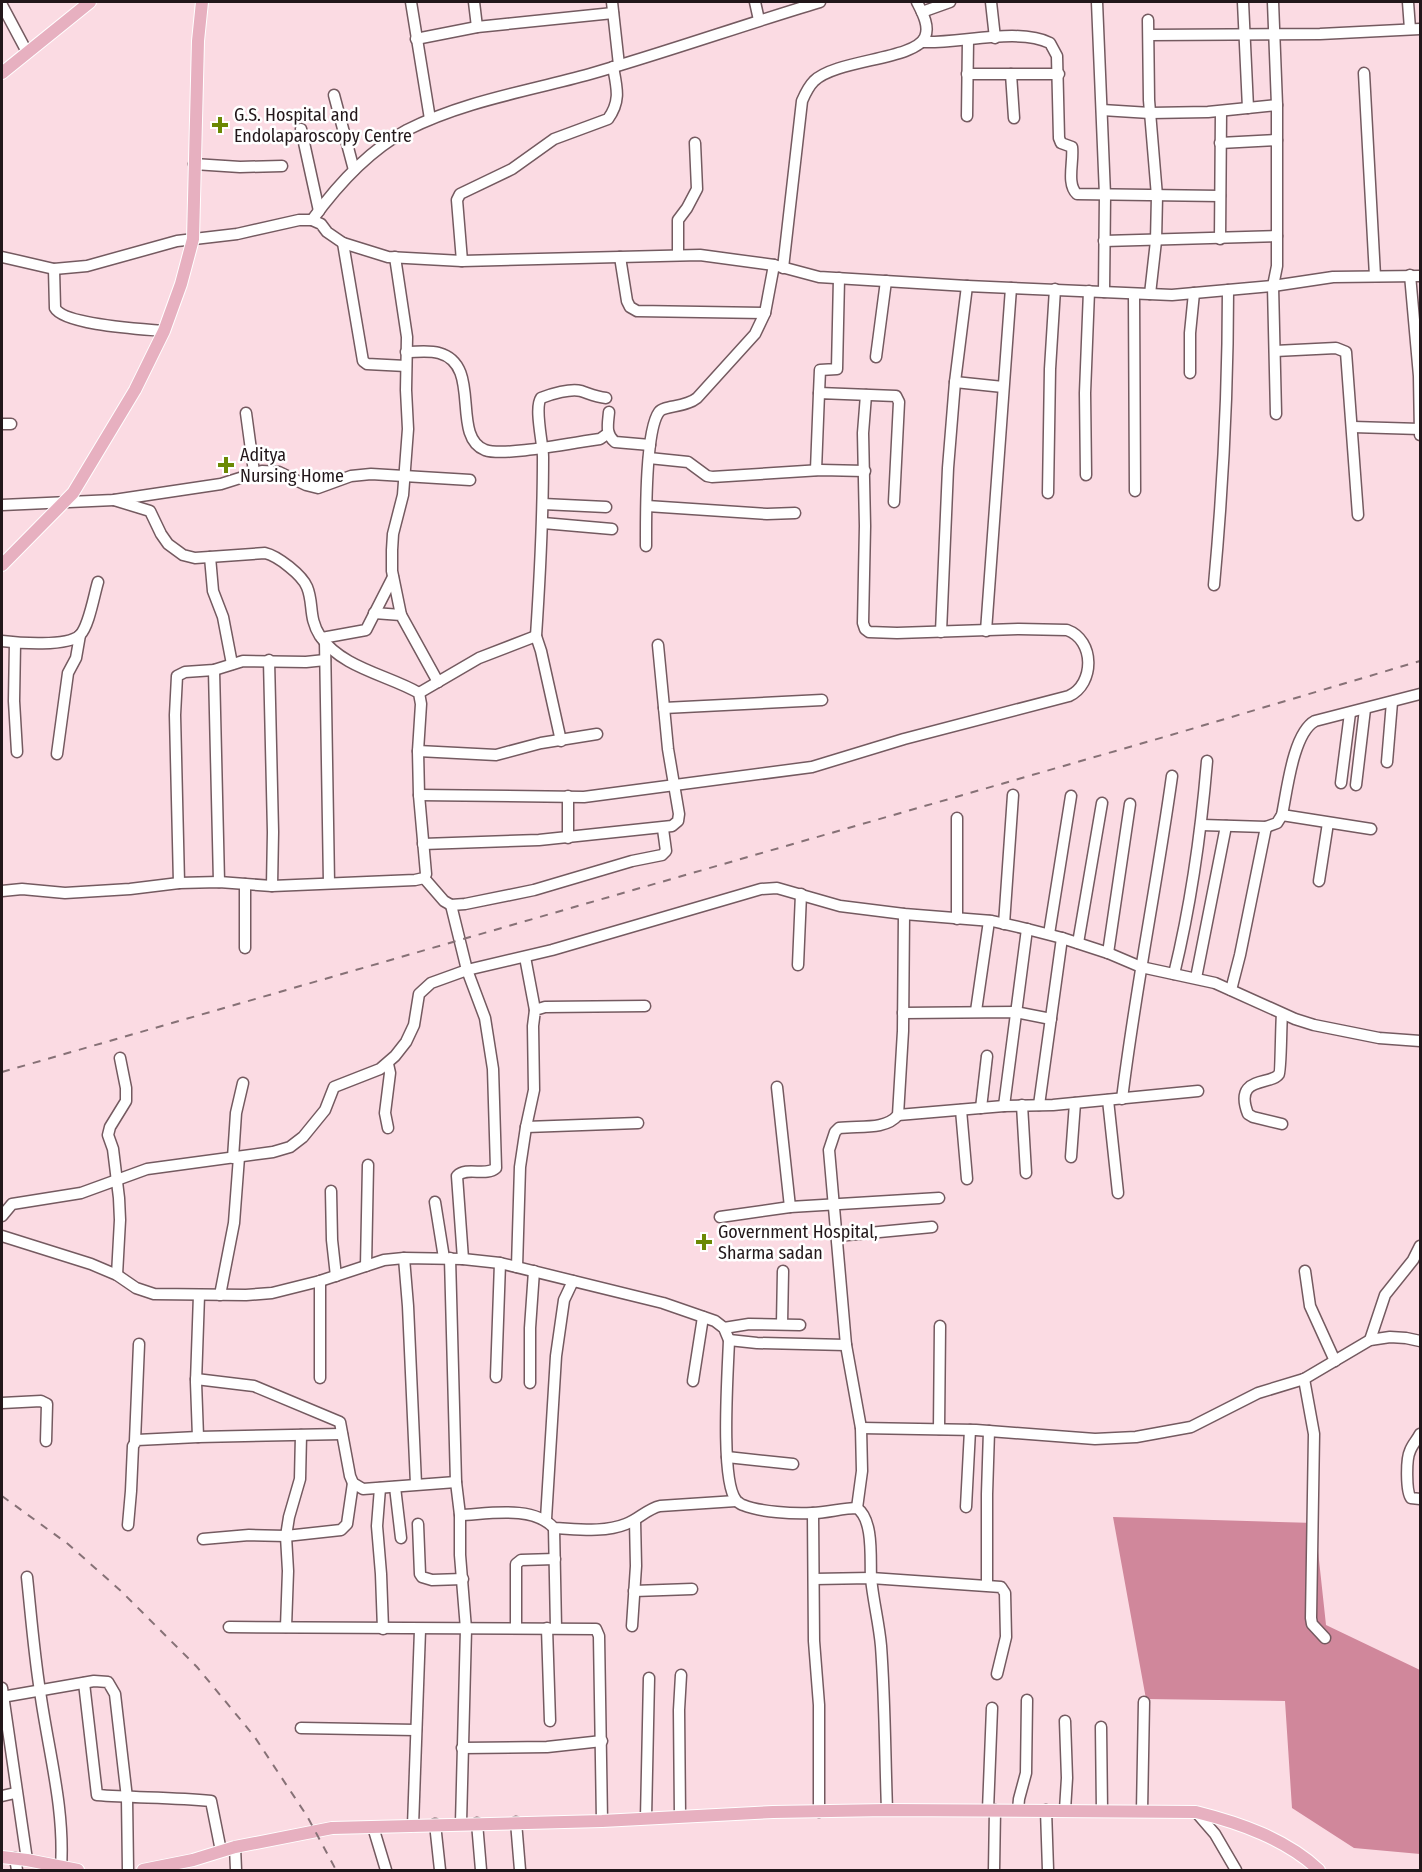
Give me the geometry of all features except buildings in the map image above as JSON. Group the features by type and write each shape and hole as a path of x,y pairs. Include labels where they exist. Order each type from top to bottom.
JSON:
{"main road":[{"path":"2,73 90,2"},
{"path":"2,565 73,493 135,390 164,332 181,284 193,239 198,41 202,2"},
{"path":"143,1870 194,1865 221,1851 313,1830 460,1823 602,1821 680,1815 887,1810 1065,1810 1196,1812 1230,1821 1278,1842 1298,1853 1319,1870"},
{"path":"2,1857 19,1863 78,1870"}],"street":[{"path":"411,2 430,119"},
{"path":"474,2 477,27"},
{"path":"755,2 759,20"},
{"path":"2,257 54,269 110,261 165,244 237,234 300,220 315,215 337,186 389,141 430,119 462,107 616,66 820,2"},
{"path":"646,546 650,444 658,414 661,410 687,405 697,398 755,334 765,313 778,266 799,111 806,92 822,75 850,65 909,50 922,42 927,35 927,27 920,7 950,2"},
{"path":"991,2 995,38"},
{"path":"1097,2 1105,195 1104,292"},
{"path":"1243,2 1248,108"},
{"path":"1273,2 1277,105 1277,236 1274,286 1276,414"},
{"path":"1149,35 1320,34 1415,29 1408,2"},
{"path":"2,5 27,52"},
{"path":"416,39 477,27 613,7 618,98 614,111 608,119 554,139 512,170 460,194 457,200 462,261"},
{"path":"1148,20 1150,113 1157,196 1156,241 1150,294"},
{"path":"922,42 1032,37 1050,43 1058,56 1059,138 1061,143 1071,146 1073,150 1072,189 1077,194 1220,196"},
{"path":"967,116 968,40"},
{"path":"968,74 1059,74"},
{"path":"1011,74 1014,118"},
{"path":"1364,74 1375,276"},
{"path":"334,94 354,170"},
{"path":"1102,110 1150,113 1221,112 1277,105"},
{"path":"1220,239 1221,112"},
{"path":"301,129 315,215 321,224 327,232 343,243 392,257 462,261 700,255 778,266 819,277 1172,295 1274,286 1333,276 1415,276 1420,435"},
{"path":"1220,143 1277,140"},
{"path":"678,255 678,220 696,189 695,142"},
{"path":"194,164 240,167 282,166"},
{"path":"1104,241 1277,236"},
{"path":"343,243 363,361 367,364 406,366"},
{"path":"392,257 407,337 408,429 403,495 393,534 393,577 401,615 438,682"},
{"path":"620,257 627,301 630,307 637,311 765,313"},
{"path":"54,269 55,308 58,313 102,325 164,332"},
{"path":"816,470 820,370 837,369 839,278"},
{"path":"876,357 886,281"},
{"path":"941,632 948,468 955,382 967,286"},
{"path":"986,631 1011,288"},
{"path":"1048,493 1050,369 1055,289"},
{"path":"1214,585 1221,506 1228,354 1228,290"},
{"path":"1086,475 1085,393 1089,291"},
{"path":"1190,373 1190,333 1194,293"},
{"path":"1134,294 1135,490"},
{"path":"1275,351 1336,348 1346,352 1358,515"},
{"path":"406,352 441,353 454,364 465,387 469,433 476,445 495,452 543,448 600,439 607,434 609,412"},
{"path":"955,382 1003,387"},
{"path":"561,741 536,636 543,523 543,448 538,406 541,398 579,390 592,396 606,398"},
{"path":"819,393 891,395 898,399 894,502"},
{"path":"419,795 593,796 812,767 904,739 1069,696 1082,687 1087,677 1088,659 1079,638 1074,632 1067,630 1019,629 897,633 869,632 863,627 865,471 863,433 866,395"},
{"path":"246,413 254,472"},
{"path":"1353,427 1420,429"},
{"path":"607,434 615,442 650,444"},
{"path":"649,458 688,462 707,476 712,477 816,470 865,471"},
{"path":"2,505 114,500 220,484 254,472 270,471 279,472 318,488 357,475 470,480"},
{"path":"114,500 150,511 168,544 183,555 195,558 265,553 281,560 307,588 314,625 323,640 340,655 419,693"},
{"path":"543,504 606,507"},
{"path":"646,506 767,514 795,513"},
{"path":"543,523 612,529"},
{"path":"210,557 213,591 224,617 232,664"},
{"path":"323,640 366,630 393,577"},
{"path":"57,754 68,673 76,658 80,635 86,624 98,582"},
{"path":"374,613 401,615"},
{"path":"2,641 15,643 69,641 80,635"},
{"path":"419,693 479,658 536,636"},
{"path":"323,640 328,765 329,883"},
{"path":"15,643 14,701 17,752"},
{"path":"423,844 568,838 663,829 678,821 658,645"},
{"path":"269,660 272,886"},
{"path":"179,883 176,678 185,672 214,670 243,661 325,660"},
{"path":"214,670 219,882"},
{"path":"419,693 421,704 418,751 419,795 426,869 424,878"},
{"path":"1202,825 1266,827 1277,824 1282,815 1302,732 1315,721 1420,694"},
{"path":"664,708 822,700"},
{"path":"1387,762 1392,702"},
{"path":"1356,785 1365,709"},
{"path":"1341,783 1350,712"},
{"path":"418,751 496,755 530,745 597,734"},
{"path":"1174,974 1185,927 1202,825 1207,761"},
{"path":"1122,1099 1172,776"},
{"path":"1004,924 1013,795"},
{"path":"568,796 568,838"},
{"path":"1049,934 1071,796"},
{"path":"1078,943 1102,803"},
{"path":"1108,953 1130,804"},
{"path":"1282,815 1371,829"},
{"path":"957,818 957,919"},
{"path":"1319,881 1328,823"},
{"path":"1196,978 1226,826"},
{"path":"1231,990 1266,827"},
{"path":"424,878 444,901 451,904 465,904 534,890 632,861 662,855 666,851 663,829"},
{"path":"2,891 22,889 65,893 179,883 219,882 272,886 424,878"},
{"path":"245,884 245,948"},
{"path":"2,1216 12,1204 81,1193 147,1169 273,1152 290,1147 303,1137 322,1115 334,1087 388,1064 406,1042 414,1025 419,994 431,983 467,970 525,957 761,889 777,888 840,906 989,921 1049,934 1108,953 1142,967 1196,978 1231,990 1294,1019 1378,1038 1420,1041"},
{"path":"798,965 801,894"},
{"path":"451,904 467,970 485,1018 493,1069 496,1168 490,1172 462,1172 457,1176 463,1259"},
{"path":"898,1115 903,1013 904,914"},
{"path":"976,1011 989,921"},
{"path":"1004,1106 1027,929"},
{"path":"1039,1105 1062,938"},
{"path":"517,1267 520,1167 525,1127 534,1090 535,1010 525,957"},
{"path":"535,1010 545,1007 645,1006"},
{"path":"903,1013 1015,1012 1051,1019"},
{"path":"1282,1014 1281,1071 1276,1077 1260,1081 1250,1087 1246,1103 1248,1114 1282,1124"},
{"path":"981,1108 987,1056"},
{"path":"117,1275 120,1220 113,1149 108,1135 110,1127 126,1101 120,1058"},
{"path":"388,1064 390,1074 385,1113 388,1128"},
{"path":"220,1295 234,1223 236,1113 243,1083"},
{"path":"777,1087 790,1207"},
{"path":"857,1508 862,1471 861,1428 846,1345 833,1204 829,1150 835,1132 839,1128 880,1125 891,1122 898,1115 1004,1106 1075,1103 1198,1091"},
{"path":"1108,1100 1118,1193"},
{"path":"1071,1157 1075,1103"},
{"path":"1022,1105 1026,1173"},
{"path":"961,1110 967,1179"},
{"path":"525,1127 638,1123"},
{"path":"366,1266 368,1166"},
{"path":"331,1191 332,1240 336,1276"},
{"path":"720,1217 790,1207 939,1197"},
{"path":"435,1202 447,1258 456,1482 466,1629 460,1823"},
{"path":"837,1236 932,1227"},
{"path":"2,1236 91,1264 117,1275 146,1292 199,1295 272,1293 320,1281 384,1260 447,1258 500,1263 663,1303 704,1317 724,1328 729,1340 727,1457 730,1484 736,1501"},
{"path":"1370,1341 1385,1295 1413,1260 1420,1246"},
{"path":"404,1258 416,1484"},
{"path":"496,1377 500,1263"},
{"path":"530,1383 530,1328 534,1271"},
{"path":"782,1324 783,1271"},
{"path":"1305,1271 1310,1306 1335,1361"},
{"path":"320,1281 320,1378"},
{"path":"550,1721 551,1628 555,1559 550,1524 556,1356 564,1300 573,1281"},
{"path":"198,1437 196,1379 199,1295"},
{"path":"693,1381 704,1317"},
{"path":"724,1328 749,1324 800,1325"},
{"path":"939,1429 940,1326"},
{"path":"861,1428 970,1430 1095,1439 1136,1437 1191,1427 1258,1393 1304,1379 1370,1341 1390,1337 1420,1341"},
{"path":"729,1340 757,1343 846,1345"},
{"path":"128,1525 135,1441 139,1344"},
{"path":"196,1379 227,1381 264,1390 340,1422 353,1483 345,1527 332,1532 203,1539"},
{"path":"1304,1379 1314,1434 1311,1618 1312,1624 1325,1638"},
{"path":"2,1403 41,1401 47,1404 46,1440"},
{"path":"966,1508 970,1430"},
{"path":"987,1585 989,1431"},
{"path":"135,1441 198,1437 342,1434"},
{"path":"1420,1434 1409,1452 1408,1484 1409,1497 1420,1498"},
{"path":"286,1627 288,1571 286,1536 300,1479 302,1435"},
{"path":"727,1457 793,1464"},
{"path":"353,1483 363,1489 456,1482"},
{"path":"395,1487 401,1538"},
{"path":"380,1488 376,1526 383,1629"},
{"path":"460,1515 510,1513 582,1530 619,1526 635,1520 651,1508 660,1506 736,1501 753,1508 813,1513 857,1508 864,1514 870,1543 880,1643 884,1686 887,1810"},
{"path":"813,1513 814,1641 819,1705 819,1812"},
{"path":"632,1626 636,1555 635,1520"},
{"path":"417,1524 422,1577 432,1580 462,1579"},
{"path":"516,1628 516,1564 521,1560 555,1559"},
{"path":"27,1578 40,1691 61,1829 61,1868"},
{"path":"814,1580 872,1578 1001,1587 1005,1593 1006,1637 997,1674"},
{"path":"634,1592 692,1589"},
{"path":"229,1627 420,1630 596,1629 602,1741 602,1821"},
{"path":"413,1826 420,1630"},
{"path":"680,1815 681,1675"},
{"path":"646,1818 649,1678"},
{"path":"19,1863 15,1793 2,1694 40,1691 102,1680 108,1682 115,1694 127,1798 128,1870"},
{"path":"84,1683 97,1794 127,1798 183,1798 211,1801 221,1851"},
{"path":"1018,1810 1026,1773 1027,1700"},
{"path":"1142,1811 1144,1702"},
{"path":"992,1708 994,1870"},
{"path":"1065,1721 1067,1778 1065,1810"},
{"path":"1101,1727 1102,1811"},
{"path":"301,1728 416,1730"},
{"path":"462,1748 547,1747 602,1741"},
{"path":"2,1796 15,1793"},
{"path":"1046,1810 1048,1870"},
{"path":"1196,1812 1215,1834 1236,1870"},
{"path":"516,1822 520,1870"},
{"path":"477,1823 481,1870"},
{"path":"435,1824 440,1870"},
{"path":"373,1827 386,1870"},
{"path":"235,1847 236,1870"}],"shaded area":[{"path":"1113,1517 1315,1523 1326,1625 1420,1670 1420,1854 1354,1848 1292,1808 1285,1701 1146,1699"}],"railway":[{"path":"2,1072 1420,661"},
{"path":"2,1496 68,1544 121,1591 197,1667 254,1736 307,1816 336,1870"}],"place":[{"name":"G.S. Hospital and Endolaparoscopy Centre","path":"220,125"},
{"name":"Aditya Nursing Home","path":"226,465"},
{"name":"Government Hospital, Sharma sadan","path":"704,1242"}]}
